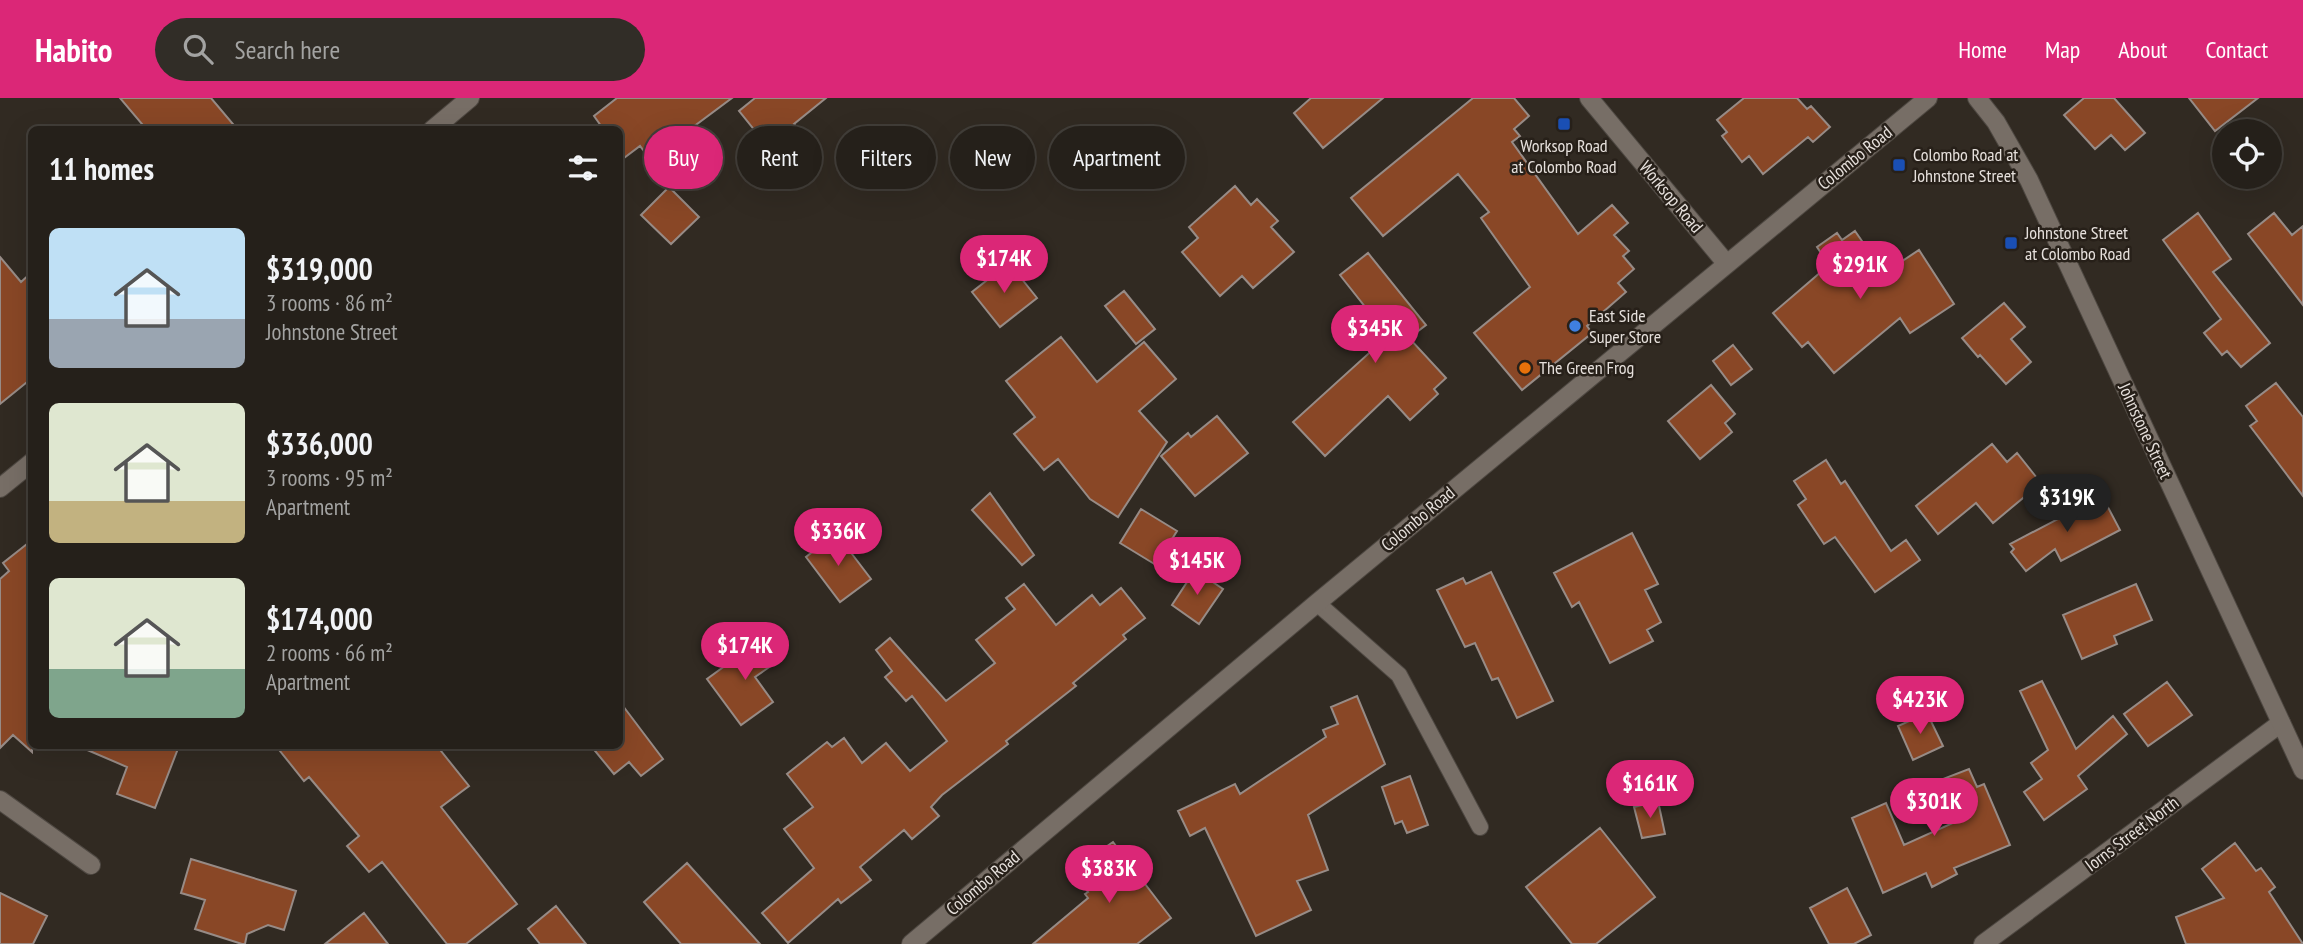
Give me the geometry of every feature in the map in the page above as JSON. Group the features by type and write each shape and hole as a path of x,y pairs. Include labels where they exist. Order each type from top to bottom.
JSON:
{"street":[{"path":"437,126 470,98"},
{"name":"Worksop Road","path":"1589,98 1726,263"},
{"name":"Colombo Road","path":"911,944 1726,263 1928,98"},
{"name":"Johnstone Street","path":"1977,98 1996,122 2029,180 2303,770"},
{"path":"0,488 28,465"},
{"name":"Iorns Street North","path":"1983,944 2281,723"},
{"path":"0,800 92,864"}],"lane":[{"path":"1318,603 1399,675 1480,827"}],"building":[{"path":"120,98 211,98 235,126 144,126"},
{"path":"617,98 732,98 694,126 644,126 644,151 640,146 623,159 623,126 601,126 594,116"},
{"path":"755,98 826,98 794,124 796,126 751,126 739,111"},
{"path":"1311,98 1383,98 1323,148 1294,113"},
{"path":"1473,98 1514,98 1529,116 1514,129 1520,136 1512,142 1578,234 1612,205 1628,223 1614,235 1629,251 1623,256 1634,269 1618,283 1626,292 1587,326 1592,333 1522,390 1474,333 1530,287 1481,218 1489,212 1458,174 1383,236 1351,198"},
{"path":"1744,98 1797,98 1807,109 1811,106 1830,127 1813,142 1808,137 1763,174 1749,156 1742,162 1722,136 1727,132 1717,120"},
{"path":"2084,98 2114,98 2145,133 2125,150 2111,135 2095,149 2064,115"},
{"path":"2189,98 2258,98 2231,119 2212,119 2212,127"},
{"path":"1235,186 1251,205 1257,199 1278,221 1271,227 1294,252 1253,288 1242,276 1220,296 1182,252 1198,238 1189,227"},
{"path":"667,189 671,189 699,217 671,244 641,215"},
{"path":"2198,213 2231,259 2213,272 2270,343 2241,367 2227,351 2222,355 2204,333 2221,319 2163,240"},
{"path":"2274,213 2292,235 2303,226 2303,305 2248,234"},
{"path":"1855,231 1880,267 1883,265 1887,271 1919,250 1954,304 1910,333 1900,318 1834,373 1808,342 1802,347 1773,313 1829,265 1817,247 1837,233 1842,240"},
{"path":"1368,253 1426,325 1409,338 1446,378 1434,389 1438,394 1410,420 1388,396 1325,456 1293,422 1388,336 1340,275"},
{"path":"0,257 21,282 28,276 28,381 0,404"},
{"path":"1009,263 1037,298 1000,327 972,292"},
{"path":"1124,291 1155,329 1136,344 1105,306"},
{"path":"2004,303 2025,327 2011,339 2031,362 2006,384 1962,338"},
{"path":"1061,337 1097,382 1144,342 1176,379 1139,411 1167,442 1118,517 1090,499 1058,459 1044,470 1014,434 1035,417 1006,381"},
{"path":"1733,345 1752,369 1731,385 1713,361"},
{"path":"2276,383 2303,417 2303,496 2250,426 2257,421 2246,406"},
{"path":"1711,385 1735,414 1725,423 1732,432 1700,459 1668,421"},
{"path":"1217,416 1248,453 1195,496 1161,456 1188,433 1191,437"},
{"path":"1992,444 2007,462 2017,453 2041,483 1993,523 1976,503 1938,534 1916,506"},
{"path":"1826,460 1841,484 1845,481 1891,551 1906,540 1920,560 1875,592 1835,537 1824,544 1798,505 1806,499 1794,481"},
{"path":"990,493 1034,555 1022,565 972,510"},
{"path":"2102,496 2120,530 2061,561 2055,549 2026,571 2011,552 2014,549 2010,544"},
{"path":"1141,509 1177,531 1156,565 1120,543"},
{"path":"836,533 871,579 840,602 806,557"},
{"path":"1632,533 1658,584 1645,590 1661,622 1647,630 1653,641 1610,663 1579,602 1572,607 1554,573"},
{"path":"28,543 28,748 13,735 0,748 0,579 9,571 3,563"},
{"path":"1195,570 1223,589 1199,624 1172,605"},
{"path":"1491,572 1553,701 1517,718 1498,678 1492,680 1475,643 1465,647 1437,590 1463,578 1466,584"},
{"path":"1024,584 1056,625 1092,595 1100,605 1121,588 1145,618 1123,635 1126,639 1073,683 1076,686 942,795 931,807 939,816 912,839 904,830 860,867 871,880 841,903 838,899 788,943 762,913 814,868 784,829 813,807 787,774 827,742 832,747 844,738 862,763 886,743 910,771 947,741 912,696 906,701 885,677 892,671 876,650 890,638 946,701 995,663 976,640 1015,609 1006,598"},
{"path":"2136,584 2152,620 2114,636 2117,644 2082,659 2063,615"},
{"path":"762,639 778,661 755,677 773,702 741,725 707,679"},
{"path":"2042,681 2076,749 2113,716 2127,734 2078,776 2087,789 2044,820 2024,792 2042,779 2031,763 2048,750 2020,691"},
{"path":"2167,682 2192,715 2148,746 2124,714"},
{"path":"1357,696 1385,764 1308,815 1328,870 1297,881 1311,910 1256,936 1205,828 1190,836 1178,811 1235,784 1240,794 1326,737 1323,730 1338,724 1331,707"},
{"path":"623,706 663,759 641,776 629,762 614,774 593,749 623,749"},
{"path":"1927,713 1943,746 1913,760 1898,726"},
{"path":"85,749 178,749 155,808 117,794 127,767"},
{"path":"278,749 439,749 469,786 441,807 517,904 466,944 447,944 382,862 369,872 347,846 359,836 309,777 304,781"},
{"path":"1969,769 1977,787 1984,784 2010,845 1954,868 1957,874 1932,887 1926,873 1883,893 1852,818 1886,803 1904,845 1955,822 1945,800 1951,798 1943,779"},
{"path":"1410,776 1428,825 1407,833 1402,821 1395,824 1382,787"},
{"path":"1658,801 1665,834 1642,838 1634,807"},
{"path":"1600,828 1655,897 1596,944 1572,944 1526,887"},
{"path":"1113,842 1171,918 1137,944 1033,944 1088,898 1085,894 1088,892 1072,870"},
{"path":"2235,843 2256,871 2261,868 2275,887 2269,892 2303,944 2186,944 2176,917 2224,898 2202,869"},
{"path":"191,859 296,891 284,930 268,925 247,934 245,944 242,944 195,929 205,900 181,893"},
{"path":"687,863 760,944 681,944 644,902"},
{"path":"1847,888 1871,935 1854,944 1829,944 1810,908"},
{"path":"0,893 47,916 33,944 0,944"},
{"path":"556,906 586,944 540,944 528,929"},
{"path":"364,913 388,944 325,944"}],"place":[{"name":"Worksop Road at Colombo Road","path":"1564,124"},
{"name":"Colombo Road at Johnstone Street","path":"1899,165"},
{"name":"Johnstone Street at Colombo Road","path":"2011,243"},
{"name":"East Side Super Store","path":"1575,326"},
{"name":"The Green Frog","path":"1525,368"}]}
